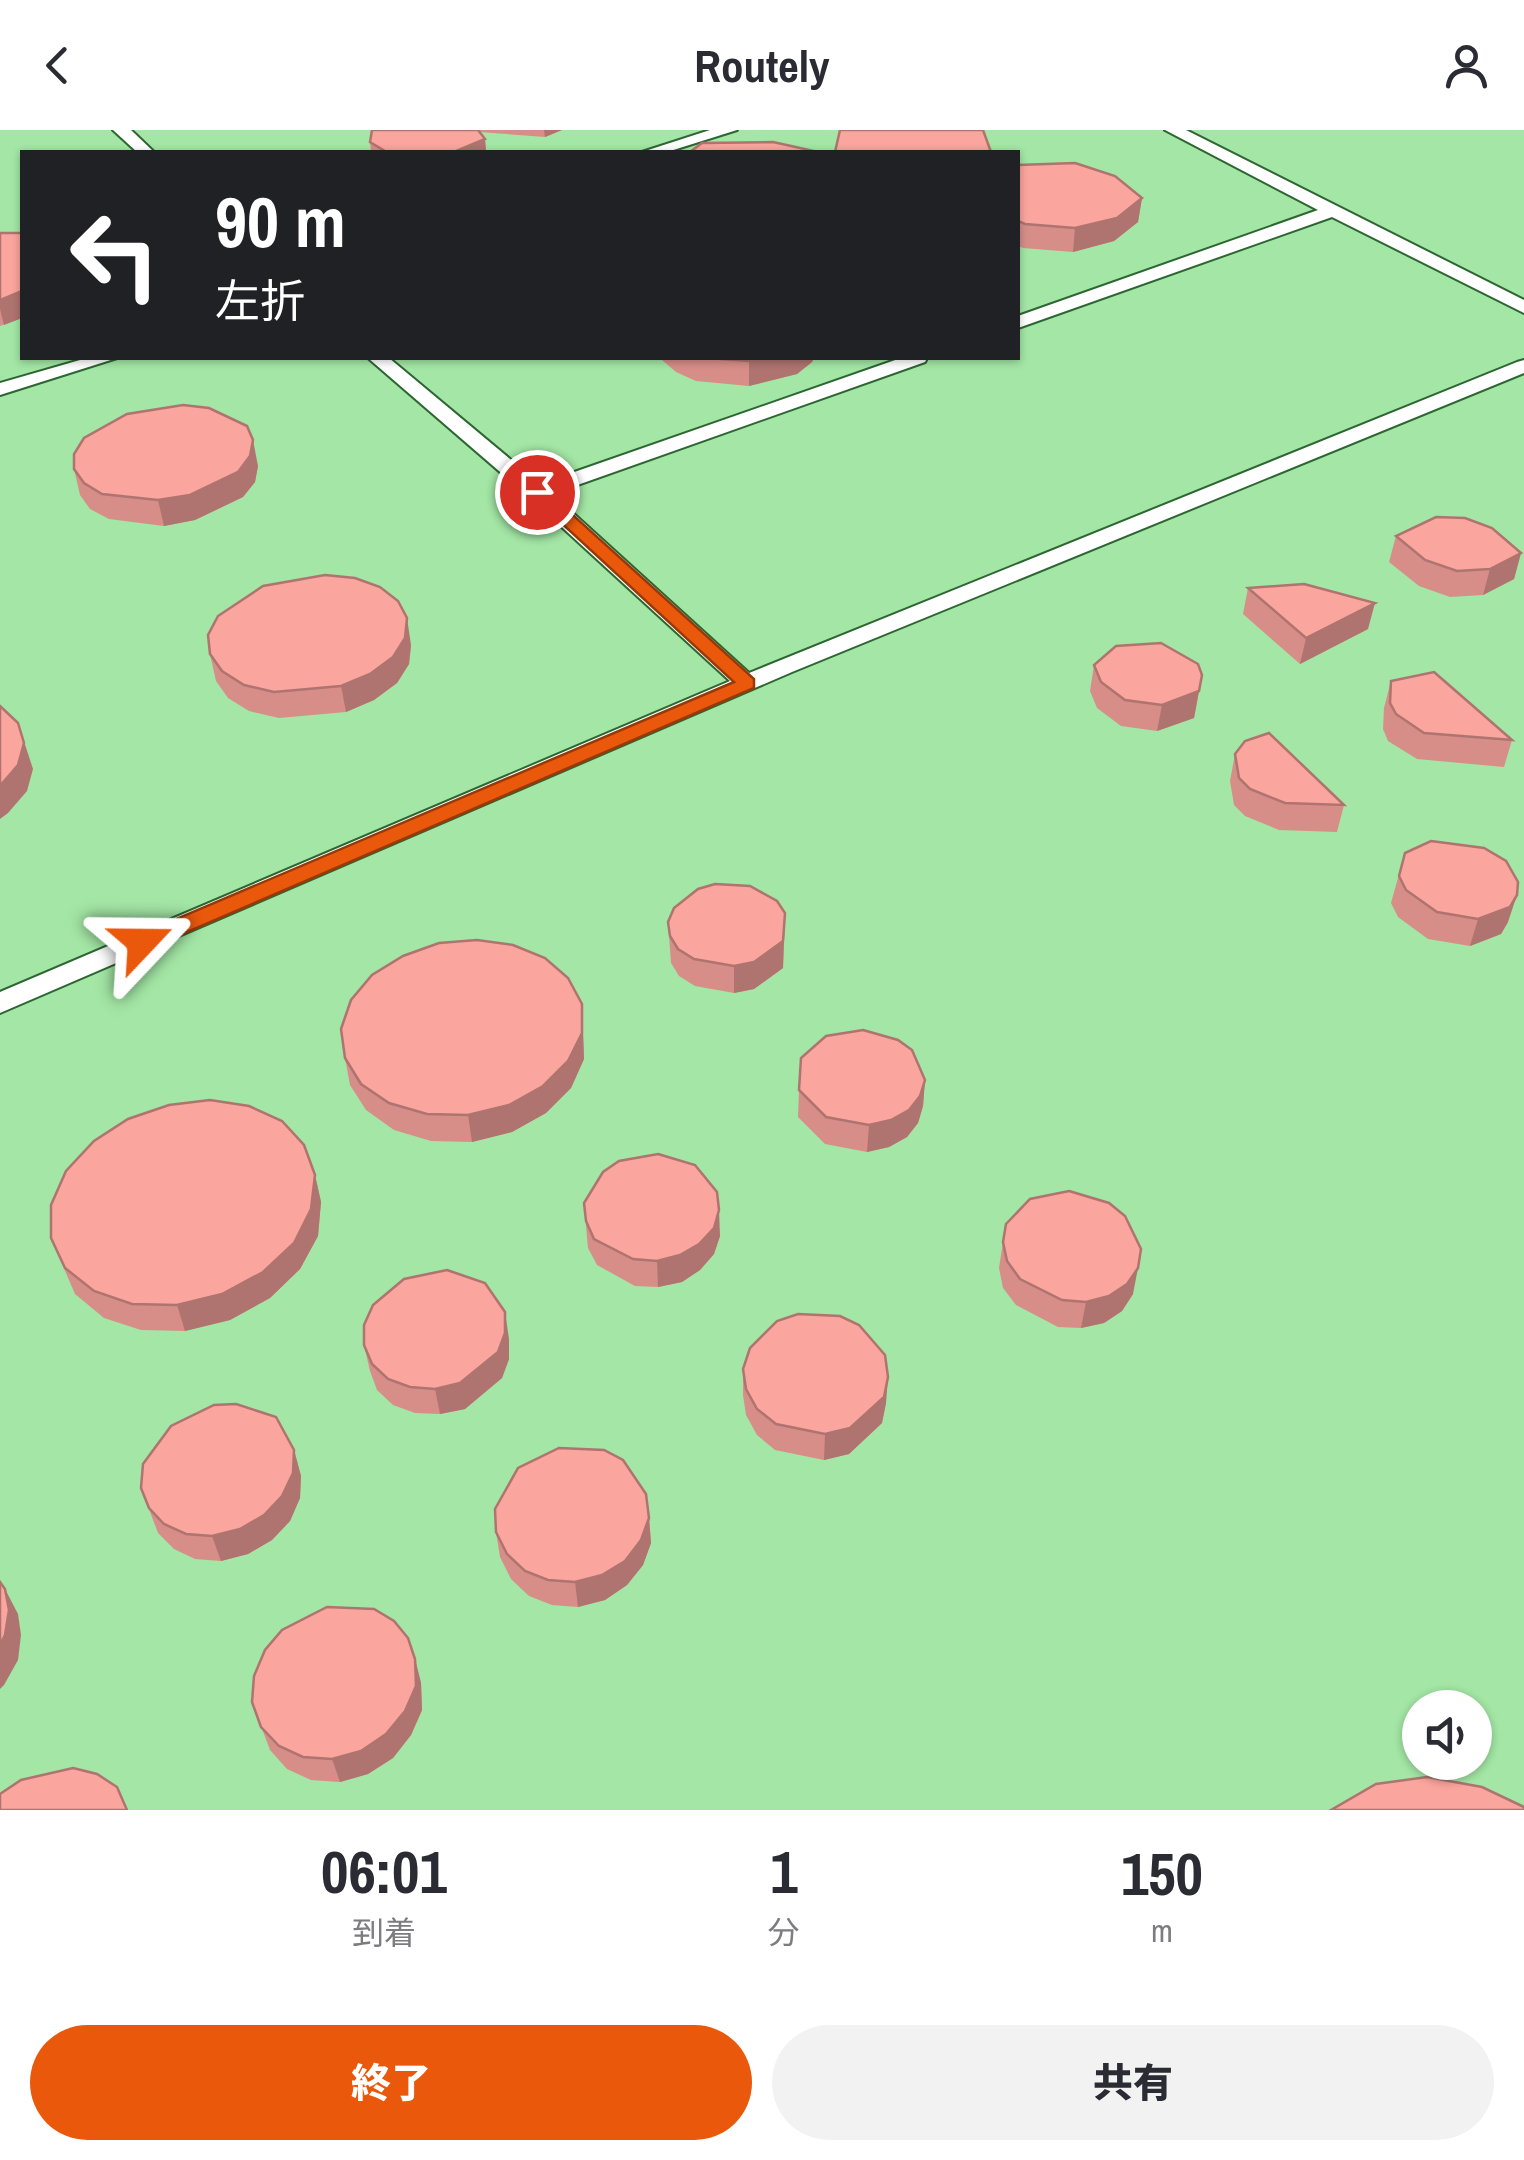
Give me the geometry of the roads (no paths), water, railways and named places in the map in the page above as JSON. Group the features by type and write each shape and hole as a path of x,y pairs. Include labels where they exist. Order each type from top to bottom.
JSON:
{"lane":[{"path":"120,130 144,150"},
{"path":"657,150 729,130"},
{"path":"1173,130 1524,307"},
{"path":"1020,321 1335,210"},
{"path":"0,389 100,360"},
{"path":"380,360 537,492 747,684"},
{"path":"537,492 912,360"},
{"path":"0,1003 747,684 1524,366"}]}
